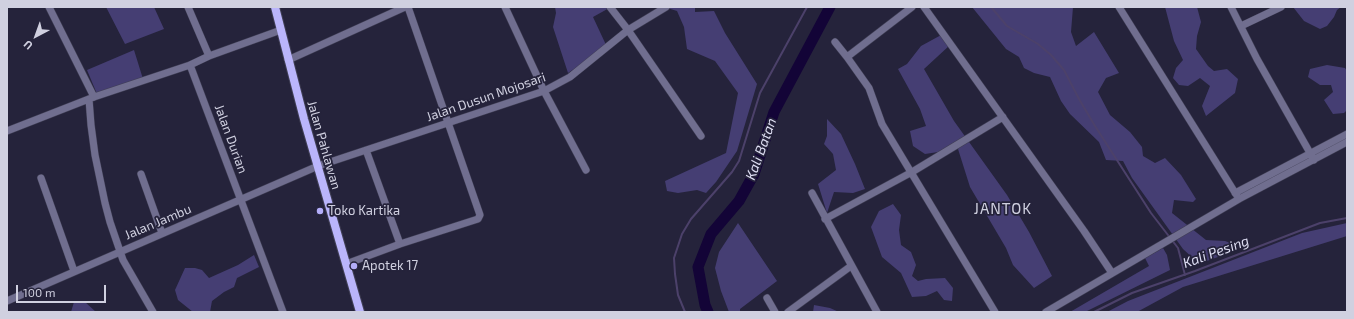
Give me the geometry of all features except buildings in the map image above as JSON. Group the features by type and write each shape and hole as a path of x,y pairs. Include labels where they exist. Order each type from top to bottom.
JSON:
{"main road":[{"name":"Jalan Pahlawan","path":"275,7 288,60 360,312"}],"street":[{"path":"49,7 91,98 94,148 105,203 120,251 132,276 153,312"},
{"path":"188,7 209,56"},
{"path":"288,60 407,7 480,215 480,218 478,219 400,244 346,264"},
{"path":"505,7 544,91 586,170"},
{"path":"610,7 628,30 700,136"},
{"name":"Jalan Dusun Mojosari","path":"318,166 544,91 570,77 628,30 666,7"},
{"path":"847,57 912,7"},
{"path":"924,7 1112,273"},
{"path":"1119,7 1237,196"},
{"path":"1231,7 1257,59 1312,157"},
{"path":"1241,26 1281,7"},
{"path":"7,131 91,98 190,65 209,56 281,30"},
{"path":"835,42 869,88 882,124 996,312"},
{"name":"Jalan Durian","path":"190,65 283,312"},
{"path":"825,219 912,172 1003,117"},
{"path":"1312,157 1347,134"},
{"path":"1046,312 1171,238 1237,196 1312,157 1347,142"},
{"path":"366,150 400,244"},
{"name":"Jalan Jambu","path":"7,301 318,166"},
{"path":"141,174 162,233"},
{"path":"41,178 74,271"},
{"path":"812,193 877,312"},
{"path":"788,312 852,266"},
{"path":"767,298 775,312"}],"shaded area":[{"path":"106,7 154,7 164,29 125,44"},
{"path":"555,7 611,7 593,17 607,47 568,73 553,27 556,13"},
{"path":"664,7 695,7 695,12 714,11 725,33 757,84 737,151 716,182 706,193 697,190 678,193 667,191 665,181 726,153 738,93 715,61 687,49 684,27 677,11"},
{"path":"972,7 1073,7 1071,32 1076,46 1094,32 1119,73 1106,78 1098,92 1110,115 1130,132 1142,147 1143,156 1155,163 1165,158 1181,175 1196,199 1193,202 1174,200 1172,213 1206,240 1225,241 1239,246 1226,254 1207,261 1195,260 1183,249 1132,178 1123,161 1106,160 1099,142 1070,114 1061,101 1050,77 1034,73 1024,68 1019,57 1006,49"},
{"path":"1165,7 1197,7 1201,22 1197,36 1196,49 1208,66 1214,71 1227,69 1238,79 1235,93 1206,116 1202,106 1210,86 1200,78 1188,86 1179,85 1173,78 1176,68 1183,60 1174,41"},
{"path":"1293,7 1341,7 1337,10 1327,26 1320,29 1304,21"},
{"path":"943,34 950,45 924,69 954,121 1007,195 1029,232 1052,276 1034,288 1013,265 1006,248 970,187 958,149 925,154 913,146 910,131 926,126 920,109 898,69 907,64 921,46"},
{"path":"134,50 143,79 97,94 87,70"},
{"path":"1327,65 1345,68 1347,71 1347,110 1344,113 1333,114 1324,100 1333,92 1331,85 1320,85 1308,77 1310,69"},
{"path":"827,119 841,134 865,189 853,193 834,192 827,213 818,184 836,170 833,154 824,144 827,136"},
{"path":"893,204 901,215 899,230 901,245 911,252 916,265 912,276 918,281 945,278 953,288 952,301 944,300 937,291 926,296 912,297 901,273 882,257 871,227 879,211"},
{"path":"738,223 777,281 740,309 740,312 729,312 721,291 715,268 719,252"},
{"path":"1347,223 1347,236 1183,287 1137,312 1107,312 1128,301 1302,233"},
{"path":"1163,248 1167,255 1170,270 1085,312 1070,312 1149,266 1145,258"},
{"path":"254,255 259,267 237,278 234,287 212,301 210,312 193,312 178,300 175,290 185,268 202,270 209,278 238,265"},
{"path":"74,302 85,302 96,312 71,312"},
{"path":"814,305 830,308 839,312 813,312"}],"waterway":[{"path":"685,312 678,295 674,258 682,234 691,219 732,172 739,161 760,93 807,7"},
{"name":"Kali Batan","path":"708,312 705,305 698,267 711,234 739,201 754,174 774,112 830,7"},
{"path":"991,7 1007,26 1038,44 1051,55 1064,70 1095,126 1151,213 1178,248 1185,275"},
{"name":"Kali Pesing","path":"1094,312 1132,293 1195,271 1320,223 1347,218"}],"place":[{"name":"Toko Kartika","path":"320,211"},
{"name":"Apotek 17","path":"354,266"}],"district":[{"name":"JANTOK","path":"1003,209"}]}
